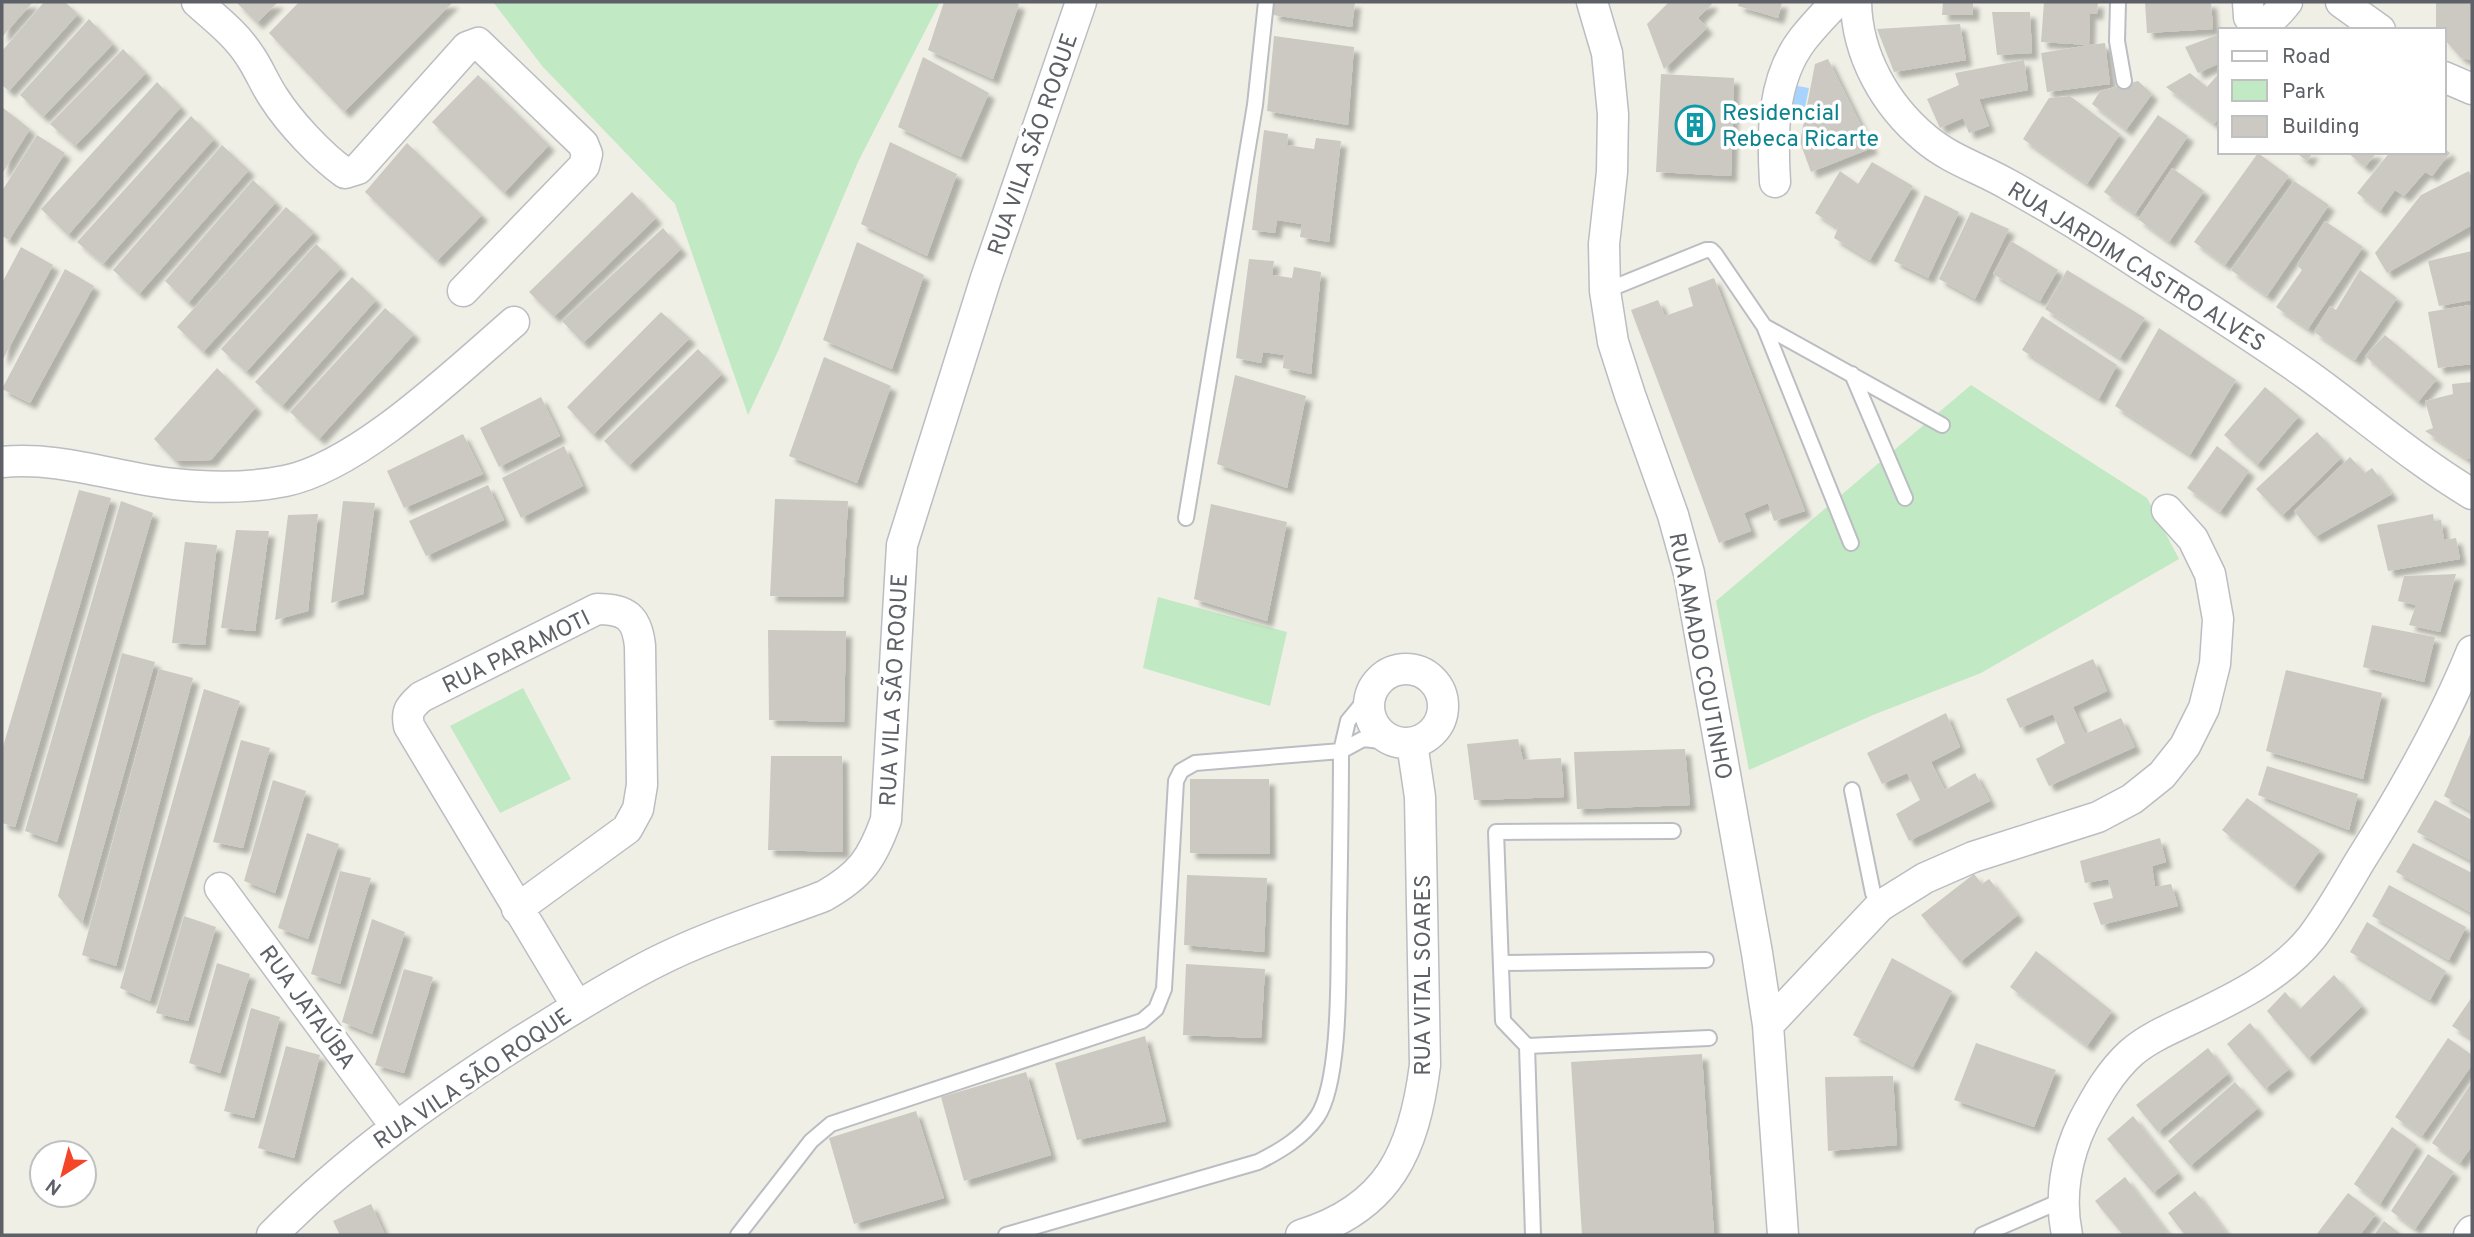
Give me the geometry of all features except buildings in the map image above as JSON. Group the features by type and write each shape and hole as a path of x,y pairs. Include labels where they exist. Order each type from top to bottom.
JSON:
{"street":[{"path":"197,2 234,36 251,57 274,100 294,124 345,173 358,169 467,47 478,43 583,144 587,154 584,166 463,291"},
{"name":"RUA VILA SÃO ROQUE","path":"272,1235 342,1170 465,1077 577,1006 658,961 824,896 848,883 876,848 886,820 902,545 986,278 1081,2"},
{"name":"RUA AMADO COUTINHO","path":"1592,2 1607,53 1613,114 1612,172 1604,244 1605,291 1613,342 1673,515 1689,573 1768,1024 1783,1235"},
{"path":"1775,182 1774,117 1782,78 1801,41 1836,2"},
{"name":"RUA JARDIM CASTRO ALVES","path":"1856,2 1856,26 1881,87 1901,114 1927,140 1958,160 2007,184 2087,230 2233,324 2307,374 2427,465 2472,495"},
{"path":"2248,2 2249,17 2262,24 2269,21 2287,2"},
{"path":"2341,2 2377,28"},
{"path":"2446,77 2472,89"},
{"path":"2,461 30,459 56,462 174,484 228,487 286,481 323,468 368,442 514,322"},
{"path":"1768,1024 1880,906 1924,878 1973,857 2098,817 2132,799 2162,775 2185,746 2204,708 2215,664 2218,619 2210,574 2193,538 2167,510"},
{"name":"RUA PARAMOTI","path":"517,909 627,829 638,809 642,785 638,629 628,615 614,609 597,610 421,698 410,706 407,716 409,726 517,909 577,1006"},
{"path":"2067,1235 2063,1200 2068,1160 2077,1134 2104,1084 2117,1067 2147,1041 2217,1007 2273,974 2312,937 2404,792 2457,690 2472,651"},
{"path":"1401,669 1425,674 1442,694 1444,707 1441,720 1434,731 1424,739 1405,743 1387,738 1377,729 1371,718 1369,705 1378,681 1388,673 1401,669"},
{"name":"RUA VITAL SOARES","path":"1301,1235 1346,1217 1374,1196 1410,1140 1420,1105 1425,1065 1420,797 1405,743"},
{"name":"RUA JATAÚBA","path":"220,888 396,1127"},
{"path":"2469,1235 2472,1231"}],"lane":[{"path":"1186,518 1255,105 1266,2"},
{"path":"2119,2 2118,41 2124,81"},
{"path":"1605,291 1711,250 1764,326 1851,543"},
{"path":"1764,326 1942,425"},
{"path":"1852,374 1905,498"},
{"path":"1006,1235 1258,1162 1300,1136 1318,1116 1326,1094 1334,1054 1338,986 1341,751 1348,721 1372,692"},
{"path":"738,1235 811,1141 831,1124 1142,1021 1156,1009 1164,989 1176,781 1181,771 1195,763 1341,751 1363,739 1405,743"},
{"path":"1852,790 1873,893 1880,906"},
{"path":"1532,1235 1527,1046 1503,1021 1496,832 1672,831"},
{"path":"1502,962 1706,960"},
{"path":"1527,1046 1709,1038"},
{"path":"1982,1235 2063,1200"}],"green space":[{"path":"493,2 940,2 858,162 779,349 748,415 675,204 543,67"},
{"path":"1971,385 2147,498 2179,559 1981,673 1873,715 1749,770 1716,601"},
{"path":"1158,597 1287,632 1270,706 1143,668"},
{"path":"523,688 571,779 500,813 450,726"}],"water":[{"path":"1792,85 1809,88 1803,117 1787,114"}],"place":[{"name":"Residencial Rebeca Ricarte","path":"1695,125"}]}
